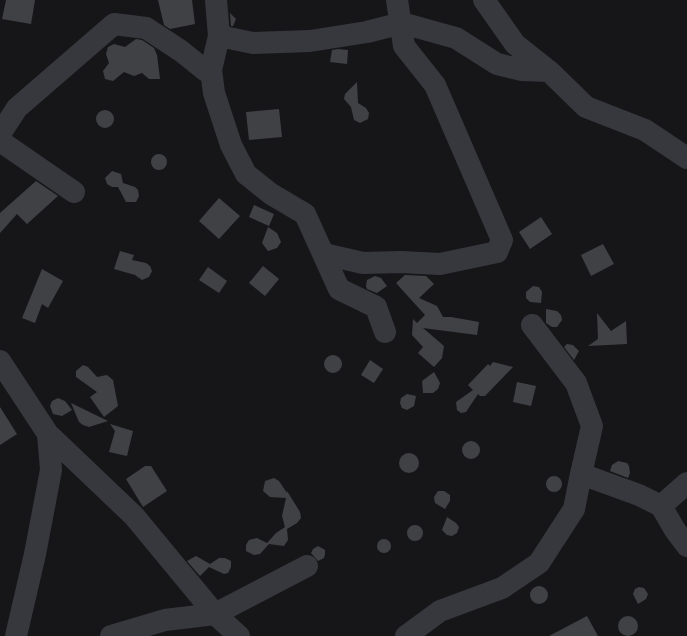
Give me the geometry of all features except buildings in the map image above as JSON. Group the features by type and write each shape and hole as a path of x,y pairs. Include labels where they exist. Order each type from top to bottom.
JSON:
{"street":[{"path":"216,0 219,36 211,70 214,93 231,145 246,174 271,194 305,214 339,289 376,307 385,332"},
{"path":"324,254 363,263 401,262 440,264 496,252 502,240 436,85 404,46 402,23 397,0"},
{"path":"484,0 515,44 549,71 586,107 645,130 687,158"},
{"path":"219,36 254,43 310,41 367,32 402,23 456,38 496,64 522,70 549,71"},
{"path":"0,134 17,108 114,24 146,28 181,51 206,71 211,70"},
{"path":"0,142 74,192"},
{"path":"406,636 440,611 502,588 539,563 574,509 592,426 576,383 532,325"},
{"path":"0,361 48,434 134,516 215,614 239,636"},
{"path":"16,636 35,554 51,470 48,434"},
{"path":"581,474 640,495 661,506 675,530 687,546"},
{"path":"661,506 687,483"},
{"path":"110,636 165,620 215,614 308,566"}]}
